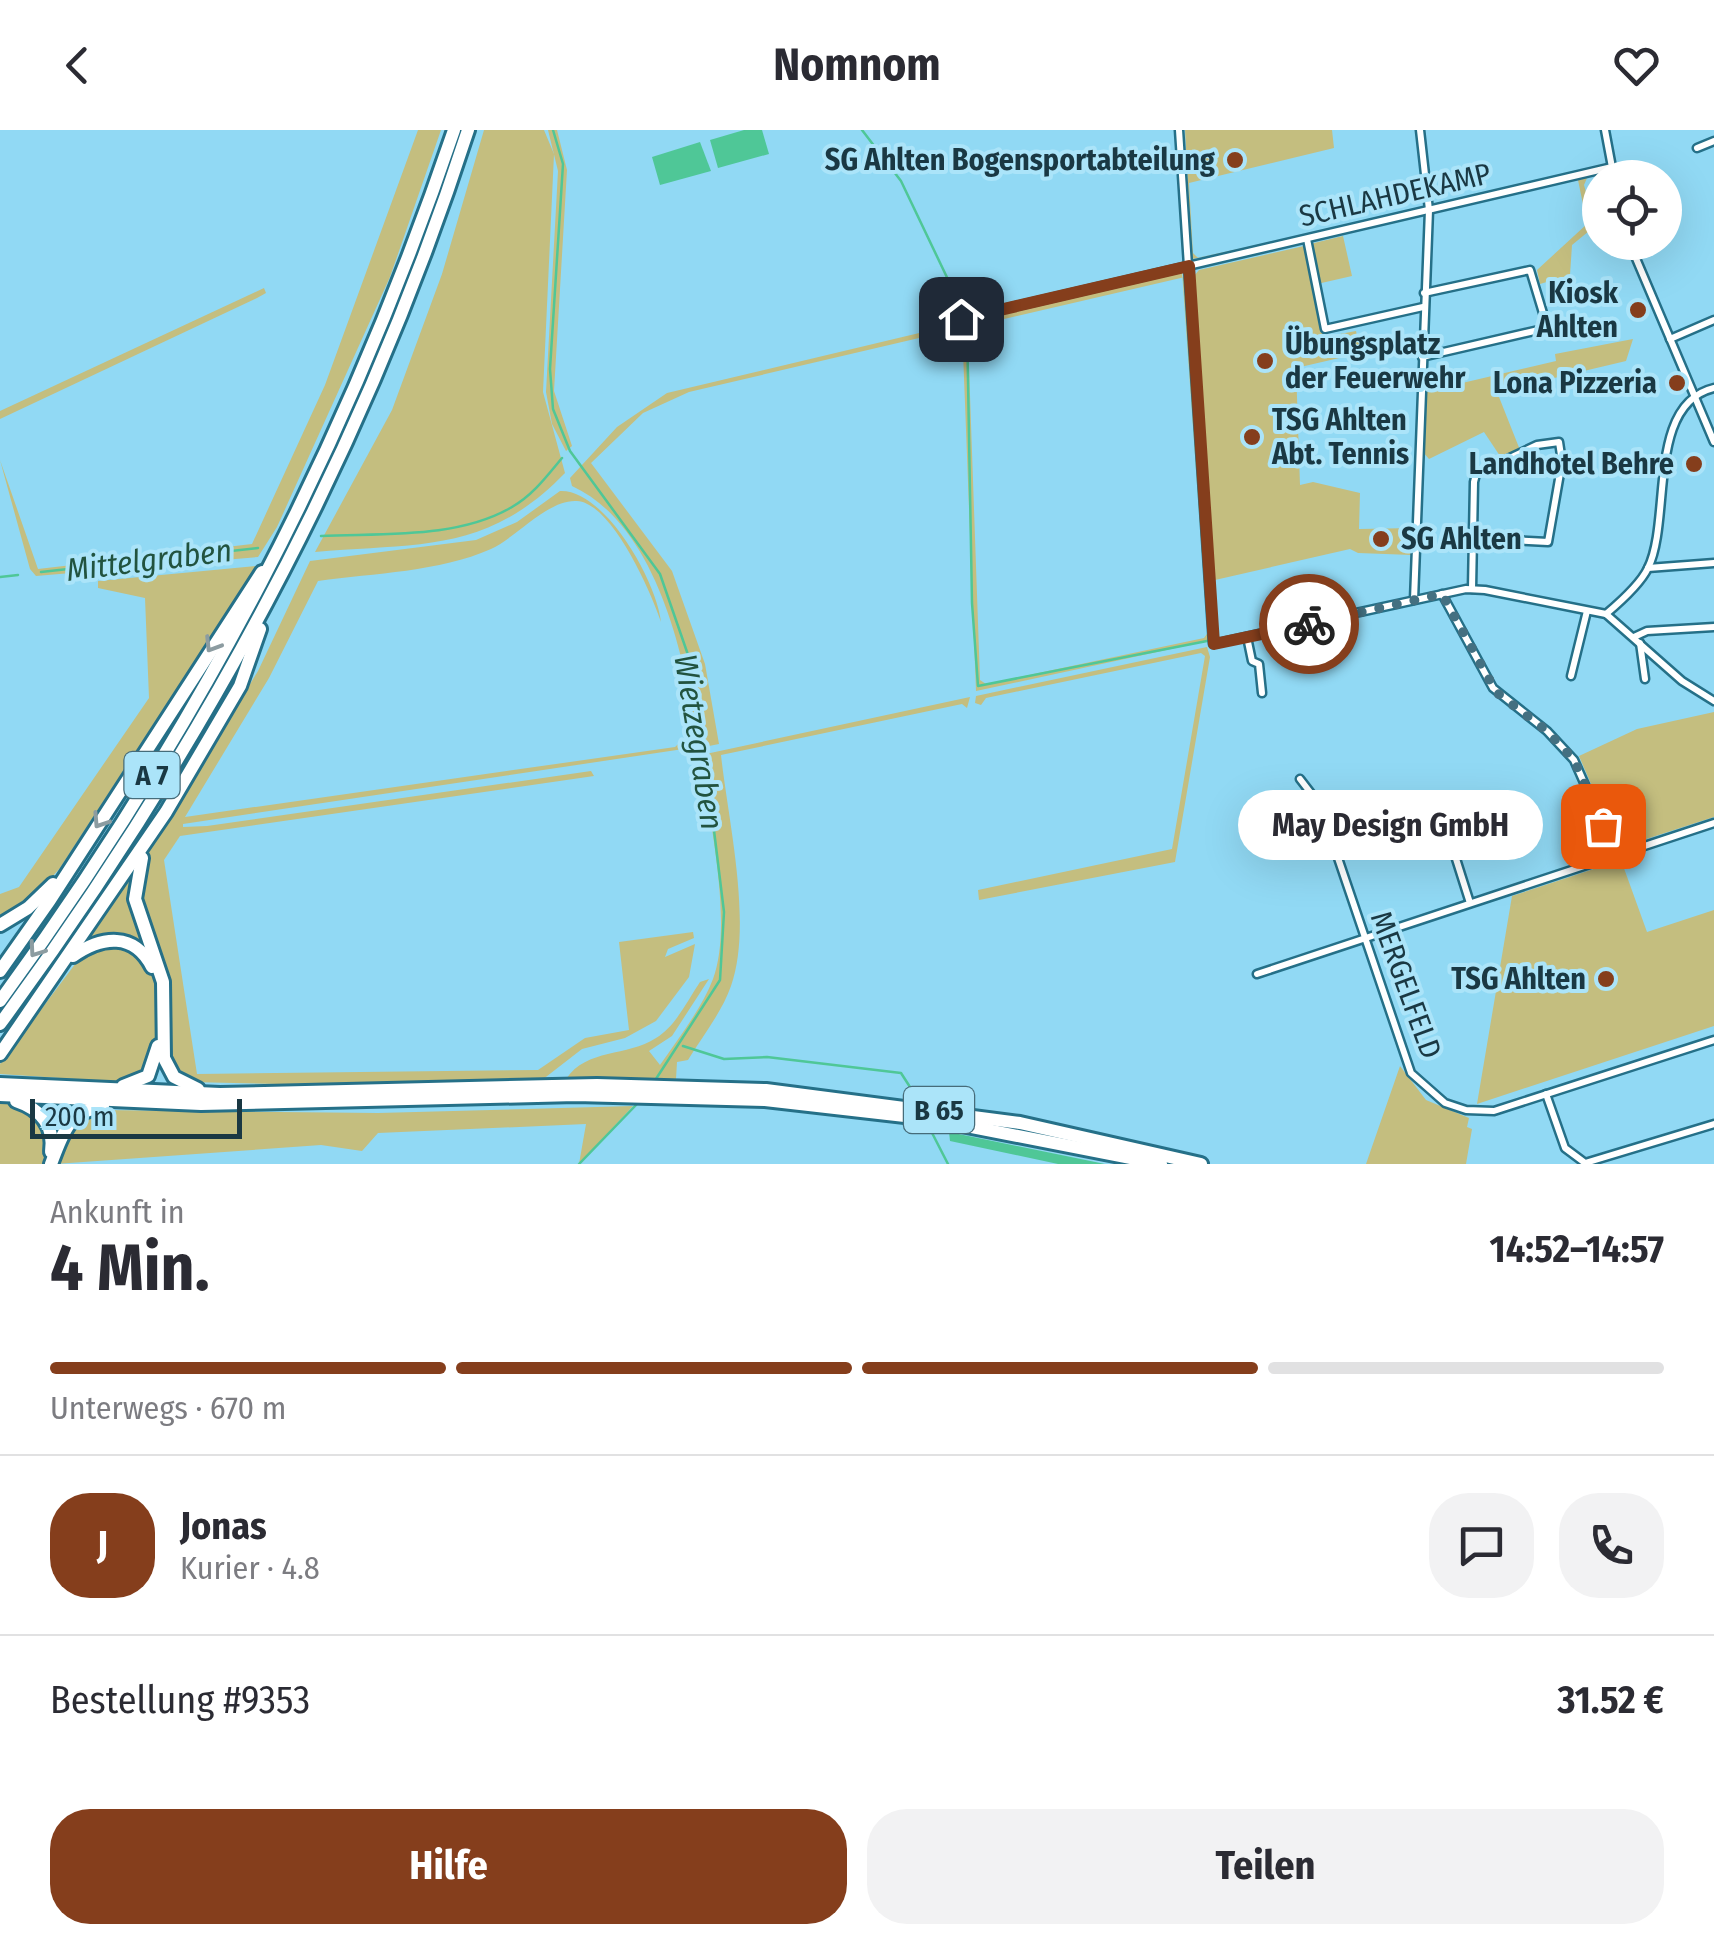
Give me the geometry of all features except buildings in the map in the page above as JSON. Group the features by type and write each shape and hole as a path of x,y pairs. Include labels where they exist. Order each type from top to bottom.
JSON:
{"highway":[{"name":"A 7","path":"0,1001 156,770 287,538 383,328 454,130"},
{"name":"A 7","path":"0,1024 167,776 266,608 374,384 468,130"},
{"path":"0,971 241,600 287,538"},
{"path":"0,1054 149,838 240,686 266,608"},
{"path":"149,838 137,872 134,899 163,982 164,1058 174,1078 185,1086 220,1094"},
{"path":"0,924 42,896 81,851"},
{"path":"67,960 86,947 110,939 134,946 155,972 160,998 154,1068 138,1082 108,1091"},
{"name":"B 65","path":"0,1084 220,1094 766,1090 936,1109 1069,1132 1201,1164"},
{"name":"B 65","path":"0,1095 120,1102 324,1104 637,1090"},
{"name":"B 65","path":"672,1091 912,1116 1016,1132 1161,1164"},
{"path":"0,1095 23,1103 45,1118 52,1142 49,1164"},
{"path":"49,1164 72,1118 91,1108 120,1102"}],"street":[{"path":"1179,130 1214,644 1472,589 1606,614 1682,681 1714,700"},
{"path":"1414,600 1423,307 1430,210 1420,130"},
{"path":"1606,130 1611,160"},
{"path":"1696,148 1714,141"},
{"name":"SCHLAHDEKAMP","path":"961,319 1582,174"},
{"path":"1306,240 1325,329 1423,307"},
{"path":"1637,260 1714,442"},
{"path":"1422,357 1543,329 1546,323 1530,270 1424,293"},
{"path":"1670,340 1714,320"},
{"path":"1606,614 1648,568 1678,416 1695,396 1714,388"},
{"path":"1472,589 1473,538 1476,474 1536,445 1559,442 1562,462 1548,542 1473,538"},
{"path":"1648,568 1714,563"},
{"path":"1442,594 1496,692 1547,731 1574,760 1616,855"},
{"path":"1571,676 1588,610"},
{"path":"1637,640 1647,631 1714,627"},
{"path":"1247,637 1252,661 1259,664 1262,693"},
{"path":"1637,640 1645,679"},
{"name":"MERGELFELD","path":"1300,778 1320,806 1407,1064 1430,1094 1459,1108 1484,1112 1714,1040"},
{"path":"1257,974 1714,823"},
{"path":"1450,842 1470,902"},
{"path":"1546,1094 1565,1148 1586,1163 1714,1124"}],"shaded area":[{"path":"418,130 441,130 390,277 277,527 258,557 36,576 30,569 0,460 38,569 252,544 325,385"},
{"path":"484,130 544,130 554,154 543,392 565,473 508,518 479,531 419,544 315,552 392,410 442,274"},
{"path":"548,130 557,130 567,170 554,391 572,446 566,451 552,424 546,392 558,171"},
{"path":"744,130 762,130 769,154 718,168 710,140"},
{"name":"SG Ahlten Bogensportabteilung","path":"1185,130 1332,130 1334,148 1189,183 1193,253 1198,258 1192,259"},
{"path":"700,142 711,171 660,185 652,157"},
{"path":"1582,229 1582,237 1572,245 1570,275 1540,284 1537,270"},
{"path":"1343,236 1352,276 1317,284 1310,244"},
{"path":"1304,246 1324,337 1356,331 1361,353 1296,368 1300,485 1313,482 1360,493 1359,529 1413,528 1412,555 1358,553 1350,549 1215,580 1194,276 1199,270"},
{"path":"1182,271 1182,278 978,325 968,338 980,680 986,684 1204,638 1207,633 1208,641 976,691 962,325"},
{"path":"264,288 266,293 257,298 0,419 0,411"},
{"path":"957,324 955,335 949,331 689,392 643,413 591,463 672,571 705,664 719,744 699,748 676,638 647,564 627,532 602,505 572,486 570,478 617,427 667,393"},
{"path":"1633,339 1626,361 1529,384 1530,389 1499,397 1520,450 1500,456 1484,432 1429,459 1422,451 1424,392 1556,361 1555,354"},
{"path":"560,491 577,494 611,521 650,584 661,622 639,571 616,532 590,506 577,501 555,506 501,543 471,557 428,567 318,581 269,678 185,817 675,747 687,736 687,728 692,728 690,748 183,824 207,826 591,771 594,776 180,836 164,860 197,1074 538,1070 585,1038 629,1030 619,942 693,932 694,938 668,949 665,957 695,944 689,977 656,1021 625,1038 582,1049 542,1080 323,1085 189,1082 169,1057 167,991 138,899 146,855 258,671 310,561 476,540 517,522"},
{"path":"257,566 60,868 38,893 0,919 0,894 19,887 149,698 145,598 98,588 98,581"},
{"path":"1207,647 1210,657 1175,862 979,900 978,890 1172,849 1205,656 1201,653 986,698 981,705 975,703 976,696"},
{"path":"970,697 967,708 962,704 721,755 740,933 727,996 688,1060 677,1062 676,1079 566,1079 585,1062 656,1038 675,1020 700,982 709,979 672,1036 649,1051 660,1065 713,979 719,956 720,899 701,755"},
{"path":"1714,712 1714,817 1628,845 1615,840 1579,756 1637,729"},
{"name":"TSG Ahlten","path":"1621,860 1647,932 1714,910 1714,1026 1477,1104 1512,896"},
{"path":"135,866 131,889 154,961 110,935 83,944"},
{"path":"123,943 147,964 158,987 158,1032 148,1071 120,1082 0,1074 0,1064 85,951"},
{"path":"1400,1066 1426,1100 1469,1118 1467,1127 1472,1129 1466,1164 1366,1164"},
{"path":"0,1103 14,1104 44,1122 48,1152 44,1164 0,1164"},
{"path":"633,1106 579,1164 586,1124 378,1133 362,1151 321,1145 55,1164 71,1125 100,1110 378,1113"},
{"path":"949,1132 1105,1164 1058,1164 950,1141"}],"waterway":[{"name":"Wietzegraben","path":"553,130 563,164 550,369 553,409 570,451 660,574 695,675 724,912 720,980 654,1082"},
{"path":"862,130 901,181 964,313"},
{"path":"967,324 972,603 978,686 1207,641"},
{"name":"Mittelgraben","path":"321,536 419,532 468,525 527,497 562,458"},
{"name":"Mittelgraben","path":"41,572 258,548"},
{"name":"Mittelgraben","path":"0,577 18,575"},
{"path":"683,1046 724,1059 767,1057 901,1073 910,1087"},
{"path":"913,1094 915,1099"},
{"name":"Wietzegraben","path":"579,1164 637,1104"},
{"path":"929,1127 948,1164"}],"way so far":[{"path":"1309,624 1442,594 1496,692 1547,731 1574,760 1603,826"}],"place":[{"name":"SG Ahlten Bogensportabteilung","path":"1235,160"},
{"name":"Kiosk Ahlten","path":"1638,310"},
{"name":"Übungsplatz der Feuerwehr","path":"1265,361"},
{"name":"Lona Pizzeria","path":"1677,383"},
{"name":"TSG Ahlten Abt. Tennis","path":"1252,437"},
{"name":"Landhotel Behre","path":"1694,464"},
{"name":"SG Ahlten","path":"1381,539"},
{"name":"May Design GmbH","path":"1603,826"},
{"name":"TSG Ahlten","path":"1606,979"}],"route":[{"path":"961,319 1189,266 1214,644 1309,624"}]}
